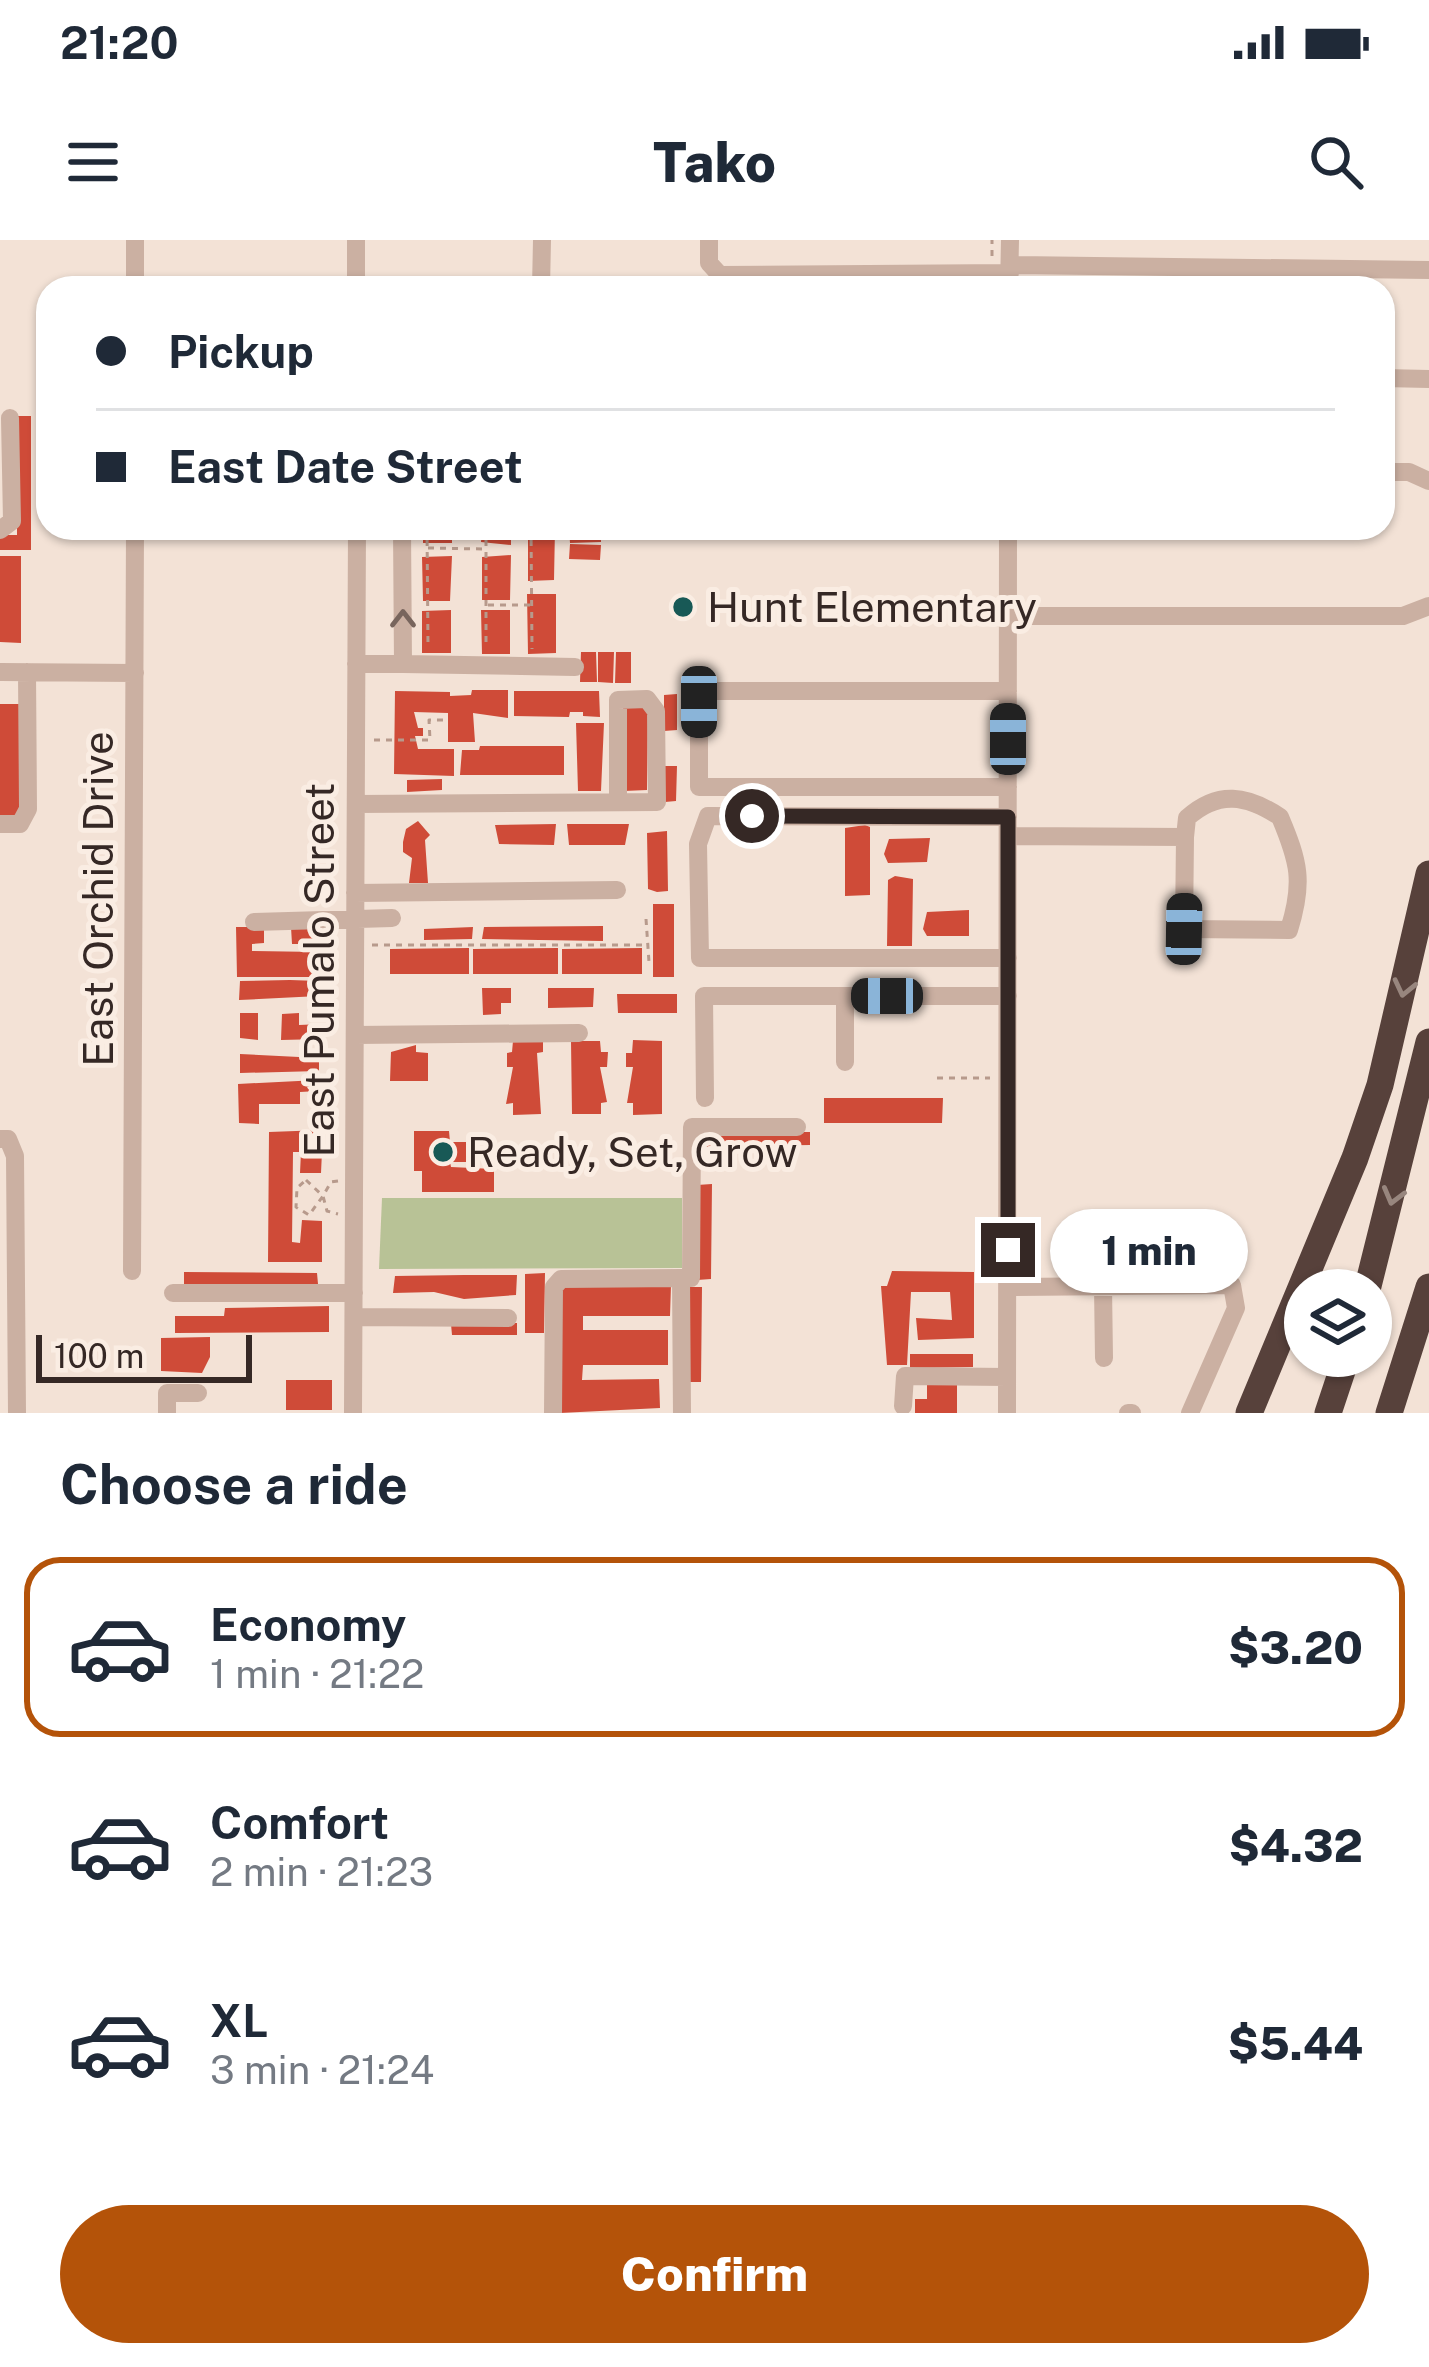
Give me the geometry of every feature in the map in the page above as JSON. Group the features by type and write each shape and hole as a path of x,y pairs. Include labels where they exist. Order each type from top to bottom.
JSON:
{"highway":[{"path":"1249,1413 1355,1158 1385,1062 1429,874"},
{"path":"1372,1269 1429,1042"},
{"path":"1389,1413 1429,1287"},
{"path":"1328,1413 1340,1377"}],"street":[{"path":"135,240 135,276"},
{"path":"356,240 356,276"},
{"path":"541,276 542,240"},
{"path":"709,240 709,262 720,274 1010,276 1139,267 1278,276"},
{"path":"1010,240 1010,276"},
{"path":"1139,267 1143,276"},
{"path":"1359,276 1429,270"},
{"path":"1395,379 1429,380"},
{"path":"0,530 12,520 10,418"},
{"path":"1395,472 1429,481"},
{"name":"East Orchid Drive","path":"132,1271 135,540"},
{"name":"East Pumalo Street","path":"353,1413 357,540"},
{"path":"402,540 403,664"},
{"path":"1007,1413 1008,540"},
{"path":"1009,616 1403,616 1428,608"},
{"path":"356,664 574,667"},
{"path":"0,672 135,673"},
{"path":"0,824 20,824 28,809 27,672"},
{"path":"1008,691 706,691 699,702 699,787 707,791 1008,787"},
{"path":"356,804 657,802 656,711 647,699 618,700 618,802"},
{"path":"1238,796 1280,817 1296,855 1300,892 1288,930 1184,929 1185,837 1187,818 1222,799 1238,796"},
{"path":"1008,958 700,958 698,844 708,816 1185,837"},
{"path":"355,892 617,890"},
{"path":"254,922 392,918"},
{"path":"705,1098 704,996 1008,996"},
{"path":"845,996 845,1062"},
{"path":"355,1035 579,1033"},
{"path":"554,1413 554,1288 561,1279 691,1278 692,1127 797,1127"},
{"path":"0,1139 8,1139 15,1156 17,1413"},
{"path":"682,1278 682,1413"},
{"path":"1103,1286 1104,1358"},
{"path":"1008,1287 1232,1286 1236,1308 1190,1413"},
{"path":"173,1294 354,1293"},
{"path":"354,1317 508,1318"},
{"path":"903,1406 904,1376 1007,1377"},
{"path":"167,1413 167,1393 198,1394"}],"path":[{"path":"427,540 428,653"},
{"path":"486,540 486,654"},
{"path":"531,540 532,668"},
{"path":"427,548 486,549"},
{"path":"486,605 531,605"},
{"path":"372,740 430,740 429,720 448,721"},
{"path":"646,919 649,962"},
{"path":"370,945 646,945"},
{"path":"317,948 340,948"},
{"path":"937,1078 992,1078"},
{"path":"339,1214 327,1211 323,1196 307,1180 297,1188 296,1208 309,1215 323,1196 331,1182 340,1181"}],"green space":[{"path":"382,1198 682,1198 682,1268 379,1269"}],"building":[{"path":"17,416 31,416 31,550 0,550 0,535 17,535"},
{"path":"511,540 511,545 481,542"},
{"path":"528,540 555,540 554,580 528,581"},
{"path":"570,544 601,545 600,560 569,559"},
{"path":"511,555 510,600 482,600 482,557"},
{"path":"0,556 21,556 21,643 0,642"},
{"path":"452,556 450,601 423,601 422,557"},
{"path":"527,594 556,594 556,653 528,654"},
{"path":"451,610 451,653 422,653 422,611"},
{"path":"481,610 510,610 510,654 482,654"},
{"path":"581,652 596,652 597,682 580,682"},
{"path":"598,652 614,652 613,683 598,682"},
{"path":"616,652 631,652 631,683 615,683"},
{"path":"472,690 508,690 508,718 473,713 475,742 448,742 448,713 414,712 418,728 423,728 423,736 415,736 418,749 454,749 454,776 394,774 395,691 450,692 450,696 471,695"},
{"path":"514,691 599,691 600,717 583,716 583,712 570,712 569,717 514,716"},
{"path":"677,694 677,730 664,731 664,695"},
{"path":"0,704 23,704 22,816 0,816"},
{"path":"623,707 648,707 647,790 624,791"},
{"path":"576,723 604,723 601,791 578,791"},
{"path":"480,746 564,746 564,775 460,775 462,750 479,750"},
{"path":"664,766 677,766 676,801 665,802"},
{"path":"442,779 442,790 407,792 407,780"},
{"path":"418,821 430,835 425,840 428,883 409,883 412,858 403,852 406,829"},
{"path":"556,824 554,845 499,844 495,825"},
{"path":"567,824 629,824 625,845 569,845"},
{"path":"870,827 870,895 845,896 845,828"},
{"path":"667,831 668,891 657,892 648,889 647,833"},
{"path":"930,838 927,862 888,863 884,854 889,839"},
{"path":"895,876 913,879 912,946 887,946 888,880"},
{"path":"653,904 674,904 674,977 653,977"},
{"path":"969,910 969,936 927,936 923,929 927,912"},
{"path":"603,926 603,941 482,939 484,927"},
{"path":"236,927 264,927 264,943 252,944 252,951 317,952 317,977 237,977"},
{"path":"291,927 318,927 317,944 292,944"},
{"path":"473,927 472,939 424,940 424,929"},
{"path":"469,948 469,974 390,974 390,949"},
{"path":"558,948 558,974 473,974 473,949"},
{"path":"642,948 642,974 562,974 562,949"},
{"path":"240,981 319,981 319,996 239,1000"},
{"path":"482,988 511,988 511,1003 501,1003 501,1014 483,1015"},
{"path":"548,988 594,988 593,1007 548,1008"},
{"path":"617,994 677,994 677,1013 618,1013"},
{"path":"240,1013 258,1013 258,1040 240,1038"},
{"path":"299,1013 299,1025 322,1024 322,1039 281,1040 282,1014"},
{"path":"543,1040 543,1052 537,1053 541,1114 513,1115 513,1103 506,1104 513,1067 507,1067 507,1053 512,1052 513,1041"},
{"path":"633,1040 662,1041 662,1114 633,1115 633,1103 627,1103 633,1067 626,1067 626,1053 632,1053"},
{"path":"571,1041 600,1041 601,1052 608,1052 607,1067 600,1067 607,1102 601,1103 601,1114 572,1114"},
{"path":"416,1045 416,1052 428,1053 428,1081 390,1081 391,1052"},
{"path":"240,1054 319,1058 319,1071 240,1073"},
{"path":"318,1080 318,1091 300,1092 300,1104 259,1104 259,1124 239,1123 238,1084"},
{"path":"824,1098 943,1098 942,1123 824,1123"},
{"path":"323,1130 321,1173 300,1173 301,1152 293,1152 292,1242 300,1243 302,1220 322,1221 322,1262 268,1262 269,1132"},
{"name":"Ready, Set, Grow","path":"414,1131 449,1131 450,1142 471,1142 471,1162 450,1162 451,1167 494,1169 494,1192 422,1192 422,1171 414,1171"},
{"path":"698,1132 810,1132 810,1145 699,1147"},
{"path":"712,1184 711,1279 697,1280 697,1185"},
{"path":"892,1271 974,1272 974,1338 918,1340 916,1318 952,1320 950,1292 911,1292 907,1365 887,1365 881,1286 887,1286"},
{"path":"184,1272 317,1273 318,1284 184,1284"},
{"path":"545,1273 544,1333 525,1333 525,1274"},
{"path":"517,1275 516,1295 464,1299 434,1292 393,1293 395,1276"},
{"path":"559,1285 671,1285 670,1316 583,1316 583,1330 668,1330 668,1365 583,1365 582,1380 659,1379 660,1408 560,1413"},
{"path":"688,1287 702,1287 701,1382 687,1382"},
{"path":"329,1306 329,1332 175,1333 175,1316 224,1316 225,1308"},
{"path":"517,1323 517,1335 452,1335 451,1324"},
{"path":"210,1337 210,1357 202,1373 161,1371 161,1338"},
{"path":"910,1354 973,1354 973,1367 910,1368"},
{"path":"286,1380 332,1380 332,1410 286,1410"},
{"path":"927,1382 957,1384 957,1413 915,1413 915,1399 927,1399"}],"place":[{"name":"Hunt Elementary","path":"683,607"},
{"name":"Ready, Set, Grow","path":"443,1152"}],"route":[{"path":"752,816 1008,817 1008,1250"}]}
